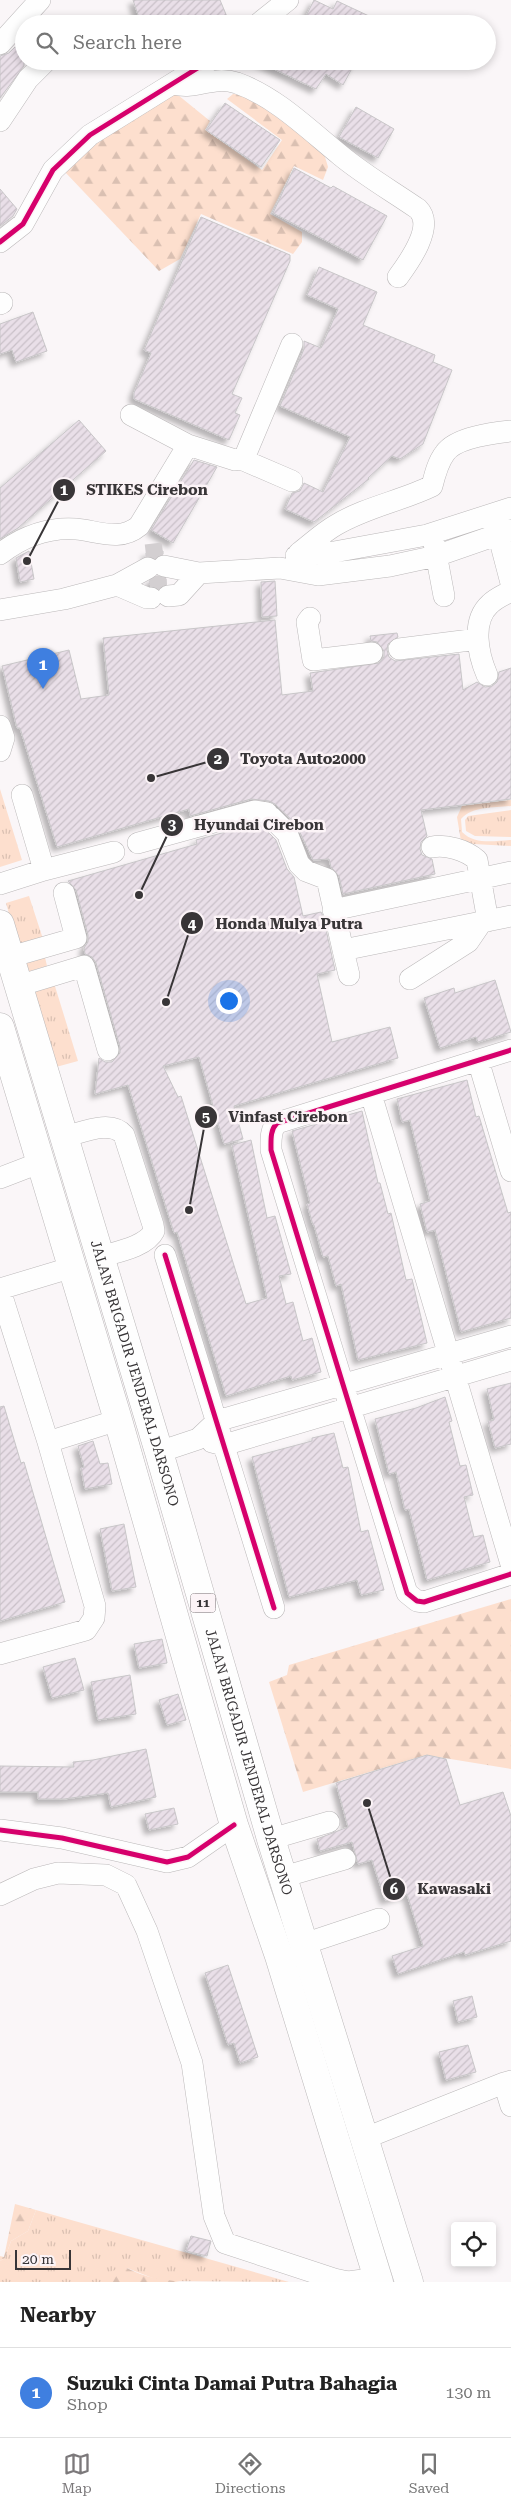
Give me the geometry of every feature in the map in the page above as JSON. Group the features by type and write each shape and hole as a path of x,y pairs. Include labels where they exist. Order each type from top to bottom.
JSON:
{"highway":[{"name":"JALAN BRIGADIR JENDERAL DARSONO","path":"0,924 159,1452 271,1839 409,2282"},
{"name":"JALAN BRIGADIR JENDERAL DARSONO","path":"0,1027 6,1065 73,1267 234,1825 279,1956 378,2280"},
{"path":"338,2147 364,2139"}],"street":[{"path":"26,15 40,0"},
{"path":"269,15 288,0"},
{"path":"0,44 15,28"},
{"path":"0,121 28,79 37,70"},
{"path":"0,242 23,224 60,162 90,135 195,70"},
{"path":"174,84 189,87 218,79 237,83 253,90 308,126 340,155 418,209 423,216 424,229 418,245 398,277"},
{"path":"131,415 188,445 235,460 241,459 245,456 292,344"},
{"path":"280,568 334,526 346,519 432,486 442,456 457,444 489,434 511,431"},
{"path":"0,554 32,535 51,530 75,529 108,535 125,534 133,531 139,526 188,445"},
{"path":"241,459 292,481"},
{"path":"299,554 334,552 432,533 503,522"},
{"path":"0,610 64,599 157,576 280,568 318,575 390,566 436,556 503,522"},
{"path":"503,522 511,583"},
{"path":"432,533 444,596"},
{"path":"157,576 168,553 199,572"},
{"path":"117,585 141,556 157,576"},
{"path":"487,675 478,639 481,618 489,604 511,591"},
{"path":"310,618 307,622 313,660 372,653"},
{"path":"399,649 478,639"},
{"path":"0,726 4,738 0,751"},
{"path":"22,795 44,870"},
{"path":"138,843 254,811 269,815 287,833 299,864 306,871 327,879 349,975"},
{"path":"410,979 468,942 485,922 477,860 473,856 441,845 432,847"},
{"path":"0,884 44,870 114,852"},
{"path":"333,910 511,872"},
{"path":"64,893 108,1050"},
{"path":"343,950 511,916"},
{"path":"10,957 76,938"},
{"path":"18,986 84,966"},
{"path":"511,1050 277,1123 272,1130 271,1150 405,1587 411,1598 424,1602 511,1574"},
{"path":"478,1060 511,1171"},
{"path":"371,1094 447,1355 511,1564"},
{"path":"64,1137 107,1127 121,1131 124,1135 153,1225 154,1231 149,1237 134,1246 100,1257"},
{"path":"0,1178 39,1163"},
{"path":"165,1255 274,1608"},
{"path":"0,1654 86,1630 94,1618 94,1602 48,1442 0,1290 73,1267"},
{"path":"159,1452 198,1439 217,1421 511,1336"},
{"path":"198,1439 224,1446 511,1360"},
{"path":"48,1442 118,1420"},
{"path":"271,1839 329,1822"},
{"path":"0,1830 62,1838 167,1862 188,1857 234,1825"},
{"path":"284,1877 345,1859"},
{"path":"0,1895 34,1879 58,1873 106,1874 126,1886 147,1931 192,2063 214,2216 225,2243 348,2282 378,2280"},
{"path":"304,1944 379,1919"},
{"path":"364,2139 508,2082 511,2106"}],"green space":[{"path":"233,94 246,95 323,150 328,167 323,180 294,166 270,214 302,232 302,242 293,254 201,214 180,259 159,271 65,172 98,141 171,95 178,95 210,121 205,130 262,170 282,140 227,99"},
{"path":"0,789 22,860 0,867"},
{"path":"511,800 511,806 478,810 471,812 461,819 462,832 467,836 479,841 511,840 511,846 473,844 461,841 457,817 462,806"},
{"path":"511,810 511,837 475,836 466,831 465,820 468,816"},
{"path":"29,896 43,939 18,946 6,903"},
{"path":"44,953 47,966 27,972 23,959"},
{"path":"54,983 78,1061 56,1067 33,988"},
{"path":"511,1599 511,1769 426,1755 303,1792 269,1682 287,1675 289,1665"},
{"path":"15,2204 36,2210 28,2231 11,2241 5,2258 0,2261 0,2256 4,2257"},
{"path":"36,2210 289,2282 160,2281 127,2268 101,2282 0,2282 0,2261 5,2258 11,2241 28,2231"},
{"path":"127,2268 147,2276 180,2282 101,2282 112,2271"}],"building":[{"path":"133,0 220,0 226,15 138,15"},
{"path":"314,0 333,9 337,1 367,15 306,15"},
{"path":"15,47 15,70 21,70 0,98 0,56 9,53"},
{"path":"276,70 351,70 343,85 326,74 316,89"},
{"path":"225,103 280,140 261,167 206,130"},
{"path":"356,107 394,129 378,158 339,137"},
{"path":"294,168 331,188 333,186 387,216 363,260 273,213"},
{"path":"0,189 17,209 13,216 0,226"},
{"path":"201,217 290,255 290,261 232,394 242,398 235,413 240,415 229,440 134,399 134,393 151,353 144,350"},
{"path":"319,267 377,292 363,325 435,355 433,362 452,370 423,444 400,459 392,456 369,479 314,522 285,509 292,493 300,491 304,483 323,492 350,437 280,406 304,349 304,341 321,348 338,309 307,295"},
{"path":"33,312 47,351 16,362 12,350 0,354 0,324"},
{"path":"79,420 106,451 18,528 0,539 0,488"},
{"path":"194,460 217,467 173,543 151,530"},
{"path":"29,551 34,579 20,582 16,558"},
{"path":"163,551 163,554 155,558 146,556 146,553"},
{"path":"157,576 166,579 166,584 159,588 150,585 149,582"},
{"path":"275,581 277,616 262,617 261,582"},
{"path":"275,620 282,695 313,691 310,673 379,663 384,657 384,651 377,642 371,641 370,636 397,633 398,637 388,644 387,650 389,657 395,661 459,654 463,690 477,682 485,687 492,686 497,682 499,672 511,668 511,799 421,810 427,836 421,842 420,849 422,855 432,859 435,874 343,894 339,876 331,867 329,859 313,860 296,824 275,804 269,801 251,799 190,816 189,809 57,847 20,728 17,728 2,666 69,650 81,699 109,695 103,638"},
{"path":"255,824 261,825 276,840 287,869 294,877 303,916 321,912 323,916 335,970 317,974 332,1042 390,1027 398,1058 234,1106 243,1139 224,1144 199,1057 163,1066 178,1097 181,1096 246,1304 267,1298 232,1145 251,1140 267,1218 275,1216 291,1274 279,1276 286,1304 293,1302 303,1341 312,1338 321,1372 292,1380 291,1376 226,1396 177,1232 174,1233 128,1085 95,1094 99,1058 105,1062 112,1062 120,1053 120,1047 96,963 92,957 85,954 84,948 88,942 88,935 76,890 68,881 197,844 196,840"},
{"path":"495,980 511,1032 478,1042 476,1037 440,1048 424,998 454,988 455,993"},
{"path":"467,1080 476,1117 479,1116 508,1213 511,1212 511,1318 461,1332 435,1230 427,1232 420,1204 430,1201 410,1120 402,1122 397,1099"},
{"path":"362,1111 378,1183 380,1183 388,1214 391,1213 406,1280 412,1279 427,1343 358,1360 341,1284 336,1286 328,1256 323,1257 313,1225 307,1204 310,1203 292,1131"},
{"path":"511,1383 511,1444 495,1448 488,1421 494,1420 487,1389"},
{"path":"445,1397 452,1421 449,1422 460,1466 466,1465 473,1495 464,1497 474,1537 483,1535 490,1562 427,1580 409,1509 405,1510 396,1472 389,1474 375,1419 416,1408"},
{"path":"4,1406 21,1463 24,1462 65,1602 0,1621 0,1407"},
{"path":"334,1433 343,1468 348,1467 361,1532 368,1530 384,1590 361,1595 357,1580 289,1597 252,1457"},
{"path":"93,1441 100,1464 108,1463 112,1484 85,1489 81,1468 84,1467 78,1446"},
{"path":"124,1524 136,1587 112,1591 100,1529"},
{"path":"162,1639 167,1663 139,1668 134,1644"},
{"path":"75,1658 84,1690 52,1698 43,1667"},
{"path":"130,1675 136,1714 98,1720 91,1682"},
{"path":"178,1694 186,1720 167,1725 159,1700"},
{"path":"146,1749 156,1797 111,1807 108,1793 64,1799 38,1799 38,1792 0,1792 0,1766 74,1767 73,1762 93,1760"},
{"path":"427,1755 446,1759 460,1805 503,1792 511,1816 511,1941 465,1955 464,1952 398,1974 392,1956 423,1946 407,1894 385,1900 372,1860 358,1864 352,1842 320,1851 317,1839 348,1827 336,1783"},
{"path":"174,1808 178,1824 149,1830 145,1814"},
{"path":"228,1965 258,2057 240,2063 234,2043 228,2045 205,1973"},
{"path":"472,1996 477,2017 458,2022 453,2001"},
{"path":"468,2045 476,2072 446,2080 439,2052"},
{"path":"191,2236 211,2241 207,2256 186,2251"}],"tunnel":[{"path":"146,555 163,553"},
{"path":"150,587 167,585"}],"cycle path":[{"path":"0,242 23,224 53,170 90,135 195,70"},
{"path":"511,1050 277,1123 272,1132 271,1143 271,1150 407,1593 417,1601 424,1602 511,1574"},
{"path":"165,1255 274,1608"},
{"path":"0,1830 62,1838 167,1862 188,1857 234,1825"}],"place":[{"name":"STIKES Cirebon","path":"27,561"},
{"name":"Suzuki Cinta Damai Putra Bahagia","path":"43,689"},
{"name":"Toyota Auto2000","path":"151,778"},
{"name":"Hyundai Cirebon","path":"139,895"},
{"name":"Honda Mulya Putra","path":"166,1002"},
{"name":"Vinfast Cirebon","path":"189,1210"},
{"name":"Kawasaki","path":"367,1803"}]}
